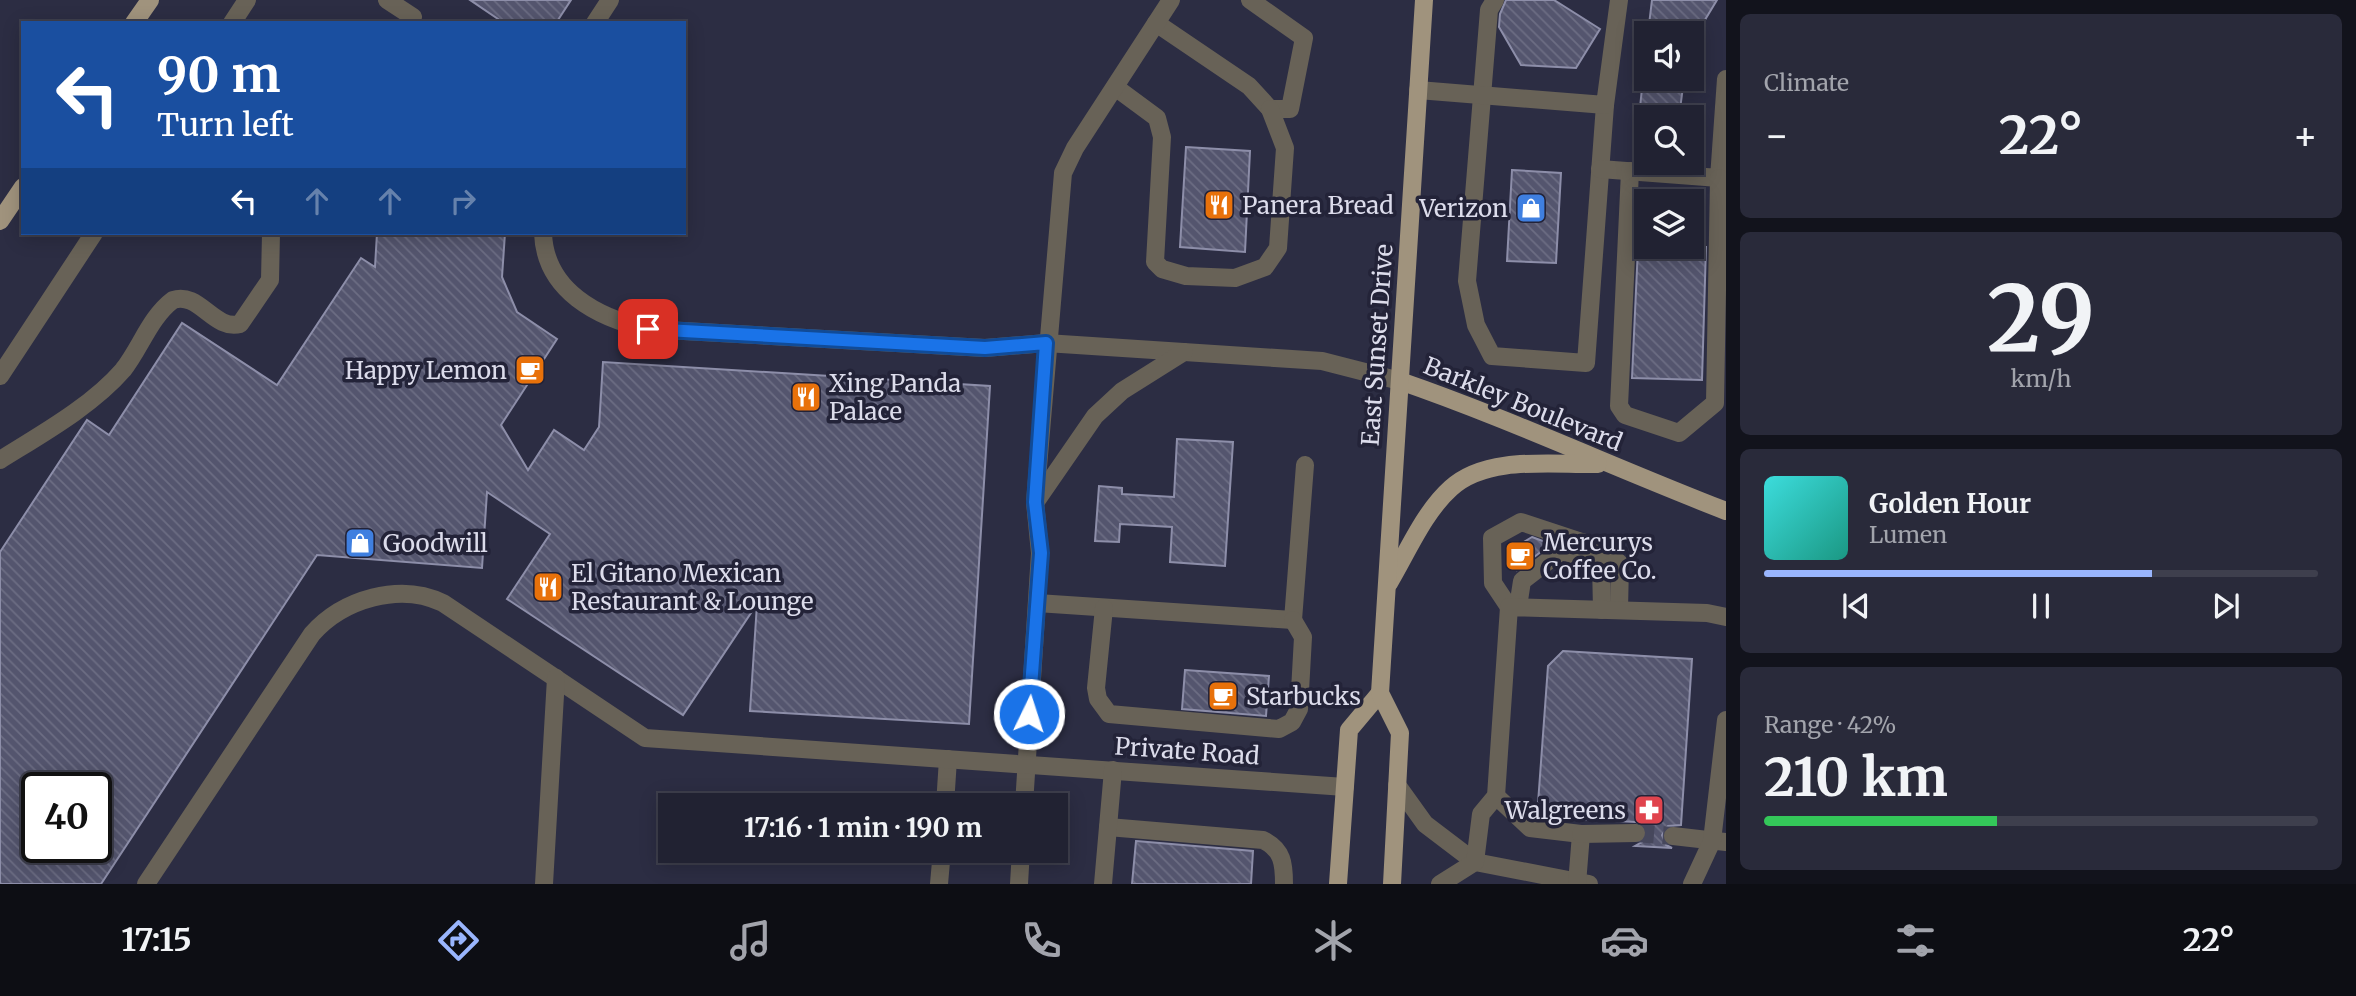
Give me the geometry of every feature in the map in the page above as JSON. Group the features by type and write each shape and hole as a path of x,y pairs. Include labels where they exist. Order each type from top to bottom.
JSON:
{"main road":[{"path":"135,21 150,0"},
{"name":"East Sunset Drive","path":"1380,693 1424,0"},
{"path":"0,221 21,190"},
{"name":"Barkley Boulevard","path":"1400,381 1455,400 1604,464 1726,511"},
{"path":"1387,586 1439,501 1466,477 1499,466 1604,464"},
{"path":"1338,884 1349,730 1380,693 1400,733 1392,884"}],"street":[{"path":"233,21 247,0"},
{"path":"387,0 413,17 410,21"},
{"path":"596,21 610,0"},
{"path":"1025,793 1041,553 1035,502 1046,343 1063,173 1076,148 1171,0"},
{"path":"1250,0 1304,38 1290,109 1270,109"},
{"path":"1495,0 1489,10 1480,95 1467,281 1476,325 1492,356 1586,363 1605,105 1619,0"},
{"path":"1115,88 1157,118 1162,137 1154,262 1163,269 1186,276 1236,278 1265,267 1278,248 1285,148 1270,109 1249,86 1156,23"},
{"path":"1630,171 1619,406 1625,415 1679,433 1716,402 1719,178 1726,79"},
{"path":"1418,90 1605,105"},
{"path":"1600,169 1719,178"},
{"path":"0,376 93,235"},
{"path":"0,460 52,428 122,371 163,309 173,300 189,300 219,320 235,326 240,324 270,280 271,235"},
{"name":"Barkley Boulevard","path":"543,235 549,260 568,291 605,318 634,326 985,348 1046,343 1333,362 1400,381"},
{"path":"1035,502 1095,416 1122,391 1184,352"},
{"path":"1104,608 1096,688 1098,699 1110,714 1279,729 1292,722 1298,709 1304,637 1293,620 1305,466"},
{"path":"1611,610 1620,564 1606,550 1521,522 1492,538 1493,583 1514,607 1707,613 1726,617"},
{"path":"1475,862 1481,814 1496,796 1514,607 1522,581 1561,551 1601,563 1611,610"},
{"name":"Private Road","path":"146,884 312,634 338,612 378,596 397,593 431,597 646,738 1345,787"},
{"path":"1037,603 1293,620"},
{"path":"544,884 556,678"},
{"path":"1692,884 1719,842 1726,720"},
{"path":"946,793 948,759"},
{"path":"1103,884 1113,770"},
{"path":"1398,785 1425,824 1475,862 1581,883 1581,834"},
{"path":"1496,796 1530,828 1581,834 1636,833"},
{"path":"1108,827 1263,840 1276,849 1283,860 1284,884"},
{"path":"1673,836 1719,842"},
{"path":"1440,884 1475,862"},
{"path":"939,884 941,863"},
{"path":"1019,884 1020,863"}],"building":[{"path":"470,0 571,0 557,21 501,21"},
{"path":"1506,0 1554,0 1600,29 1576,68 1521,65 1499,27 1500,14"},
{"path":"1652,0 1717,0 1704,21 1649,21"},
{"path":"1642,91 1682,91 1681,105 1640,105"},
{"path":"1186,147 1250,151 1245,252 1180,247"},
{"path":"1512,170 1561,173 1556,263 1507,261"},
{"path":"377,235 505,235 502,277 517,312 557,339 501,425 528,470 554,430 584,450 599,427 603,362 990,386 969,724 750,711 757,604 683,715 507,599 550,534 487,492 482,568 317,555 101,884 0,884 0,552 87,420 109,435 182,323 277,385 361,258 375,267"},
{"path":"1706,247 1702,380 1632,378 1637,259 1704,259"},
{"path":"1177,439 1233,442 1225,566 1170,562 1172,527 1120,524 1119,542 1095,541 1099,486 1122,488 1122,494 1174,497"},
{"path":"1532,537 1551,544 1517,570 1507,552"},
{"path":"1563,651 1692,659 1681,825 1668,826 1662,835 1666,845 1672,848 1635,846 1642,842 1647,833 1645,827 1636,822 1537,817 1548,666"},
{"path":"1185,670 1269,676 1266,716 1182,709"},
{"path":"1136,841 1253,851 1251,884 1132,884"}],"tunnel":[{"path":"1636,833 1673,836"}],"place":[{"name":"Panera Bread","path":"1219,205"},
{"name":"Verizon","path":"1531,208"},
{"name":"Happy Lemon","path":"530,370"},
{"name":"Xing Panda Palace","path":"806,397"},
{"name":"Goodwill","path":"360,543"},
{"name":"Mercurys Coffee Co.","path":"1520,556"},
{"name":"El Gitano Mexican Restaurant & Lounge","path":"548,587"},
{"name":"Starbucks","path":"1223,696"},
{"name":"Walgreens","path":"1649,810"}],"route":[{"path":"648,329 985,348 1046,343 1035,502 1041,553 1029,714"}]}
